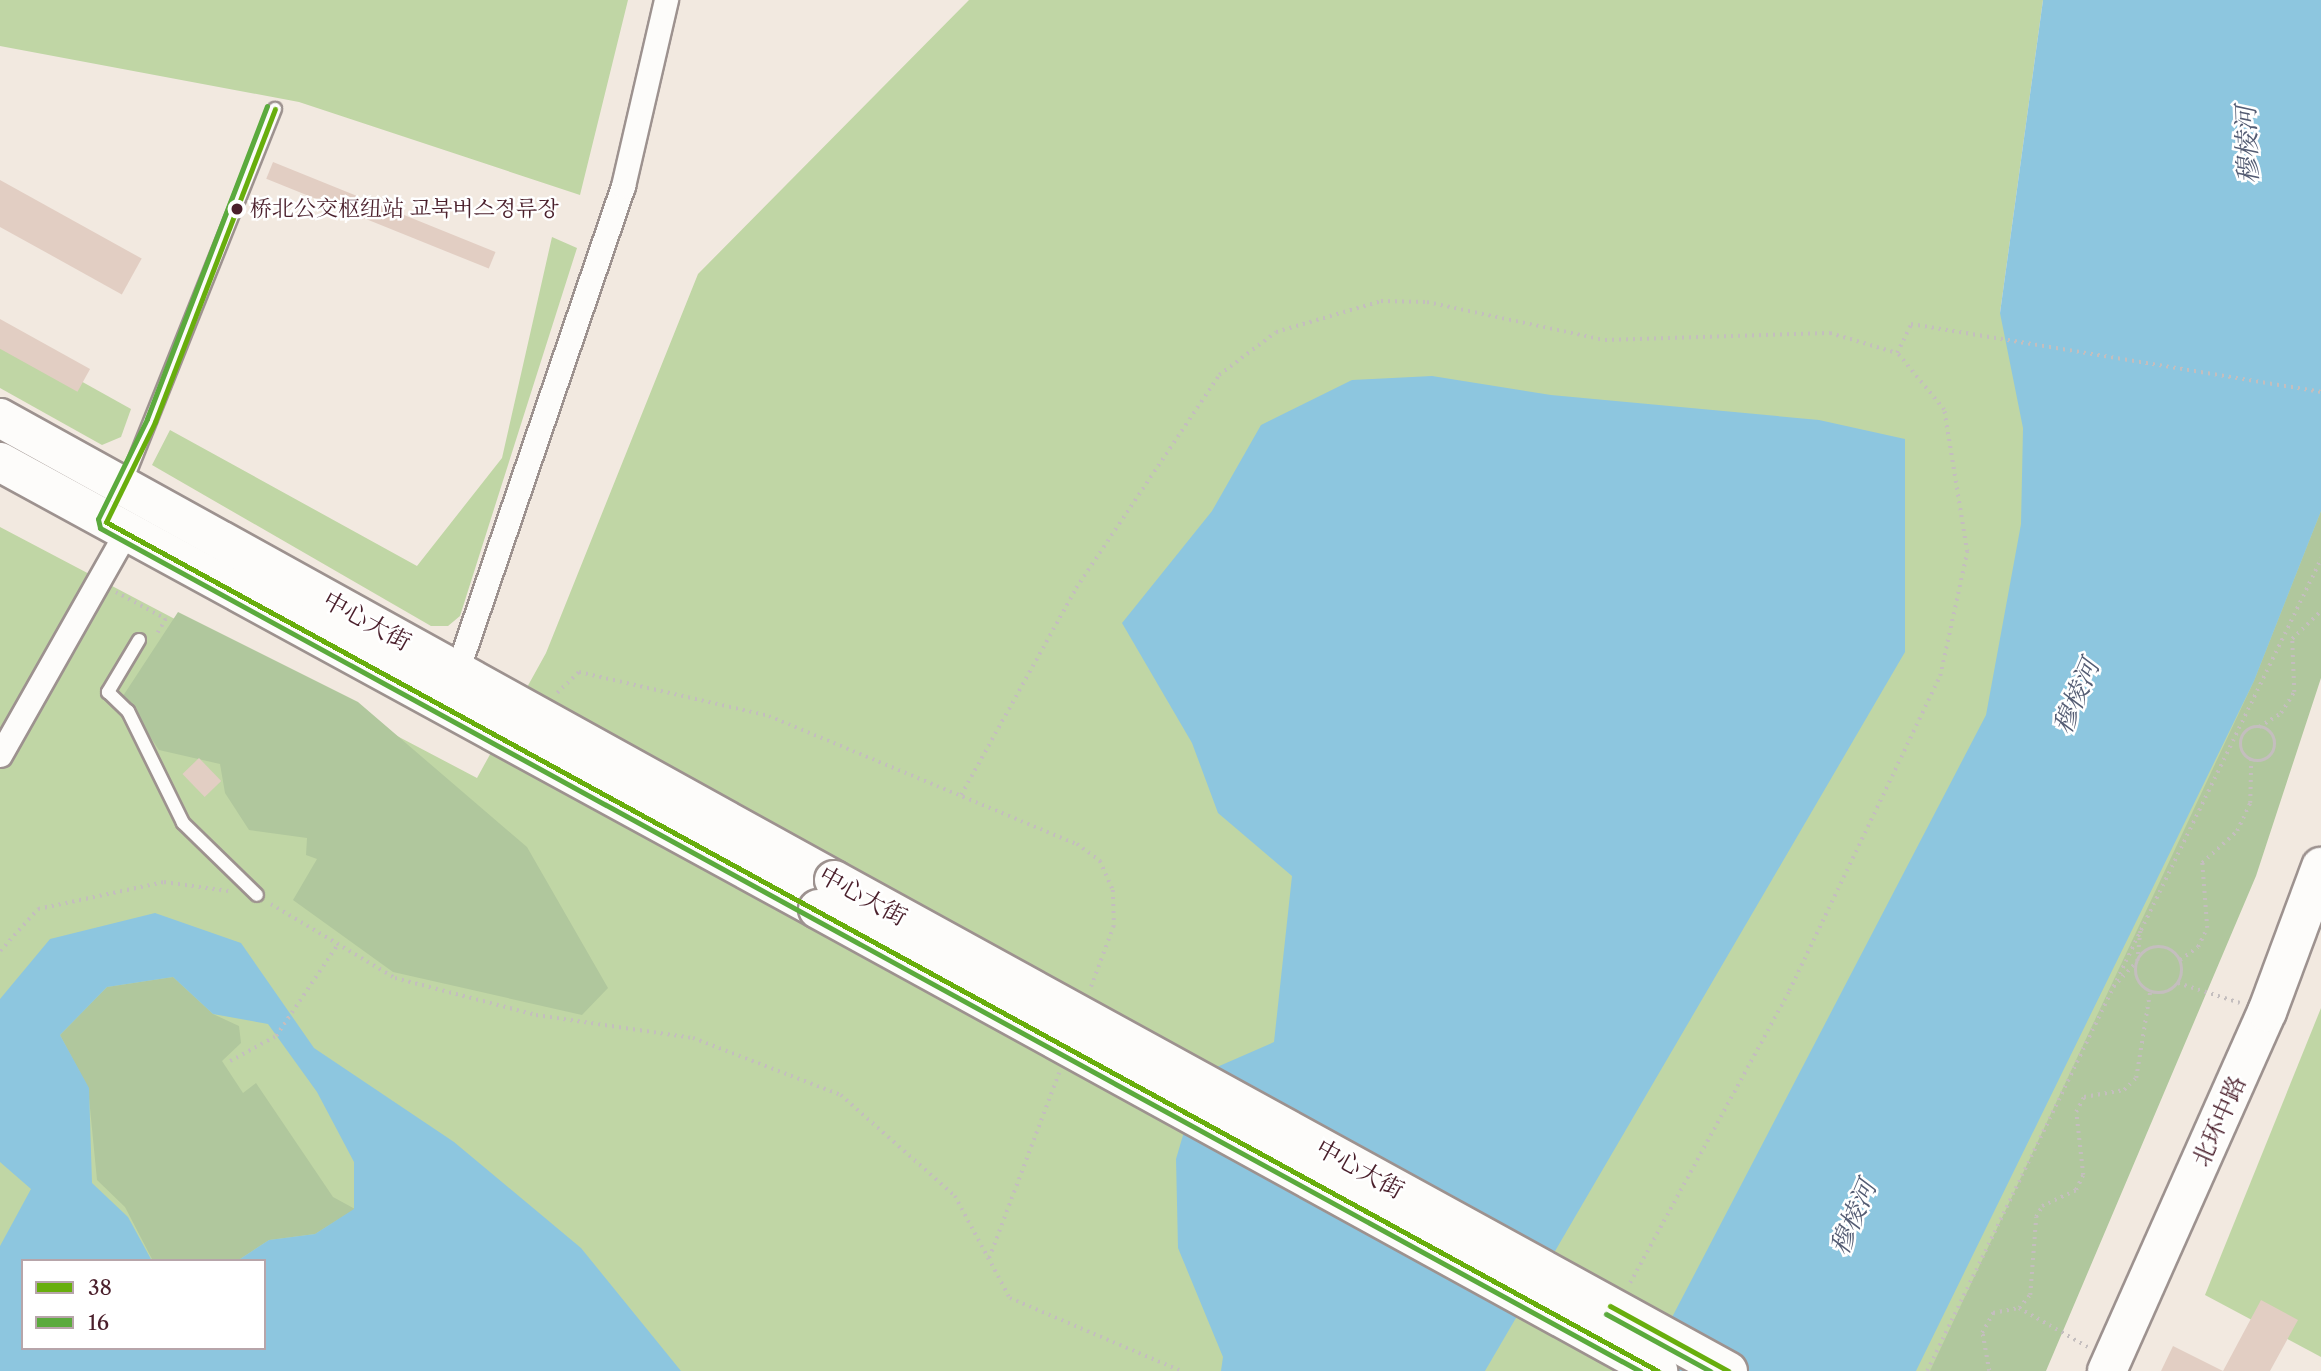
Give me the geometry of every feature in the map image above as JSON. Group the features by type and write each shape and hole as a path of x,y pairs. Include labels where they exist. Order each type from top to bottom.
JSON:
{"highway":[{"name":"中心大街","path":"0,418 542,716 826,894 1658,1371"},
{"name":"中心大街","path":"0,463 116,527 826,894 1728,1371"},
{"name":"北环中路","path":"2116,1367 2267,1012 2321,867"},
{"name":"北环中路","path":"2116,1367 2321,928"}],"street":[{"path":"457,671 623,186 666,0"},
{"path":"0,755 96,581 116,527"}],"lane":[{"path":"116,527 124,486 275,108"},
{"path":"139,640 108,692 128,711 183,823 257,895"}],"path":[{"path":"961,795 1076,588 1219,375 1276,332 1381,301 1427,302 1605,340 1830,333 1897,353 1944,410 1968,552 1940,676 1788,991 1623,1297"},
{"path":"1897,353 1911,324 2321,393"},
{"path":"1927,1371 2321,559"},
{"path":"96,581 166,619 153,640 142,634 139,640"},
{"path":"2292,639 2321,611"},
{"path":"2140,928 2137,961 2139,983 2150,992 2166,992 2178,983 2180,960 2198,947 2207,928 2202,863 2237,831 2250,803 2251,759 2242,740 2281,713 2294,692 2292,639 2288,630"},
{"path":"542,716 567,677 579,672 769,716 1048,830 1100,861 1113,890 1114,926 1085,1003"},
{"path":"2251,759 2266,759 2275,746 2269,732 2259,727"},
{"path":"0,951 38,909 164,882 257,895 395,978 536,1015 693,1038 841,1095 955,1196 1010,1298 1181,1371"},
{"path":"230,1061 276,1036 338,944"},
{"path":"2110,992 2137,961 2161,947 2180,960"},
{"path":"2178,983 2267,1012"},
{"path":"2020,1308 2035,1274 2036,1217 2042,1206 2076,1191 2083,1175 2076,1112 2084,1097 2124,1090 2136,1078 2150,992"},
{"path":"989,1258 1061,1067"},
{"path":"1989,1371 1982,1333 1993,1313 2020,1308 2116,1367"}],"green space":[{"path":"0,0 628,0 580,195 299,102 0,46"},
{"path":"969,0 2043,0 2000,313 2321,360 2321,657 2039,1371 0,1371 0,527 477,778 546,653 698,274"},
{"path":"552,237 577,248 460,616 448,626 431,626 152,465 170,430 417,566 502,458"},
{"path":"0,336 131,409 121,437 102,445 0,388"},
{"path":"2321,511 2321,678 2256,876 2046,1371 1930,1371 2254,681"},
{"path":"178,612 358,702 527,847 608,988 582,1015 393,972 293,900 317,859 306,855 307,838 249,830 225,793 220,764 159,750 123,696"},
{"path":"173,977 213,1014 239,1026 241,1043 222,1061 243,1093 256,1083 333,1197 355,1209 315,1234 269,1240 240,1259 152,1259 125,1207 97,1180 88,1088 60,1035 107,987"},
{"path":"2321,1008 2321,1357 2205,1295"}],"water":[{"name":"穆棱河","path":"2043,0 2321,0 2321,511 2254,681 1916,1371 1644,1371 1986,715 2021,524 2023,428 2000,313"},
{"path":"1432,376 1551,395 1819,420 1905,439 1905,652 1485,1371 1221,1371 1223,1357 1178,1248 1176,1159 1201,1074 1274,1042 1292,876 1218,813 1192,743 1122,623 1212,511 1261,425 1352,380"},
{"path":"155,913 241,943 314,1048 454,1142 581,1248 681,1371 0,1371 0,1246 31,1189 0,1162 0,999 50,939","holes":["173,977 213,1014 268,1024 317,1092 354,1162 354,1209 315,1234 269,1240 240,1259 266,1259 266,1350 21,1350 21,1259 151,1259 128,1217 92,1183 89,1088 60,1035 107,987"]}],"building":[{"path":"273,162 496,252 489,269 266,179"},
{"path":"0,180 142,259 122,294 0,227"},
{"path":"0,319 90,369 77,392 0,349"},
{"path":"199,758 221,781 205,797 182,774"},
{"path":"2261,1300 2298,1320 2270,1371 2223,1371"},
{"path":"2173,1346 2223,1371 2161,1371"}],"transit line":[{"name":"16","path":"267,106 147,419 98,519 100,528 1640,1371"},
{"name":"38","path":"275,109 155,422 106,522 1658,1371"},
{"name":"38","path":"1610,1306 1728,1371"},
{"name":"16","path":"1606,1314 1710,1371"}],"place":[{"name":"桥北公交枢纽站 교북버스정류장","path":"237,209"}]}
